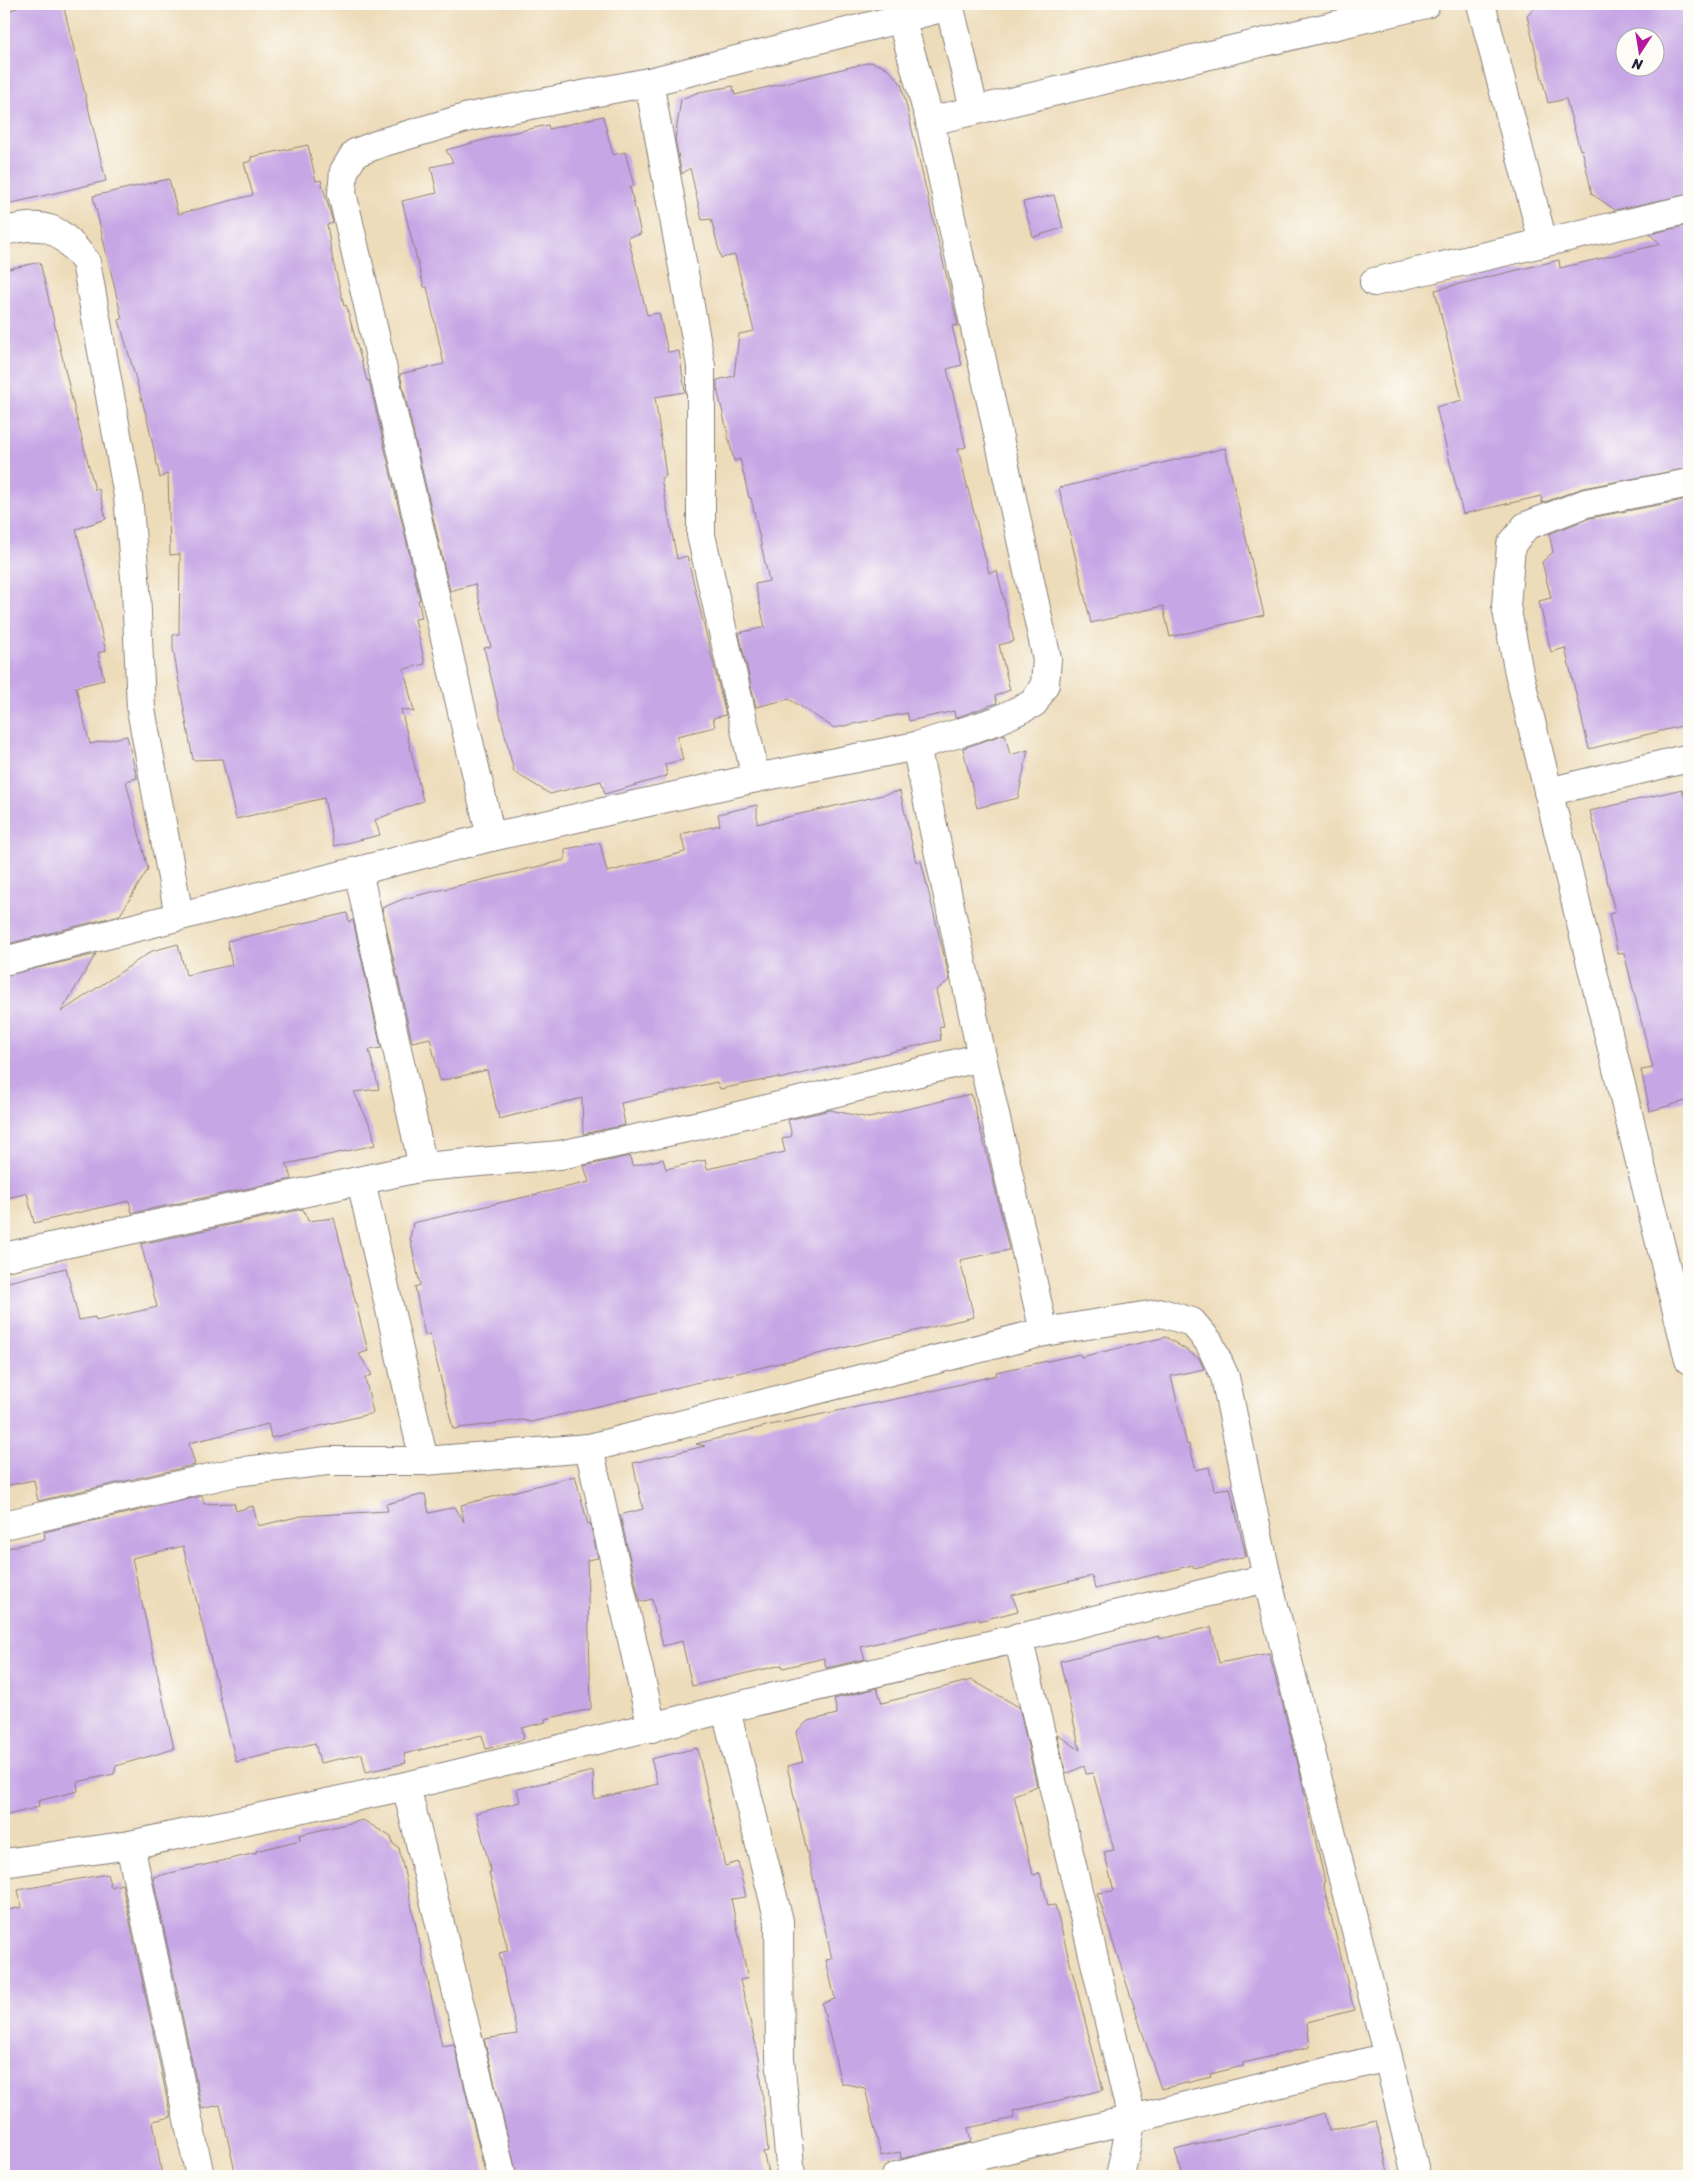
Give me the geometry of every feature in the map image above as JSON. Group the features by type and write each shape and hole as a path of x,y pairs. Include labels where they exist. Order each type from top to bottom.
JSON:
{"street":[{"path":"930,121 974,109 1426,4"},
{"path":"1481,4 1543,242"},
{"path":"491,837 342,193 344,171 355,153 384,142 469,117 649,82 950,5 974,109"},
{"path":"4,961 491,837 756,778 916,746 996,721 1034,703 1045,684 1047,660 930,121 901,18"},
{"path":"649,82 701,366 701,535 756,778"},
{"path":"1374,282 1689,209"},
{"path":"4,231 28,226 54,230 70,242 86,262 128,496 136,589 141,709 179,916"},
{"path":"1689,483 1586,503 1526,526 1512,546 1506,606 1519,674 1689,1360"},
{"path":"916,746 982,1057 1044,1332"},
{"path":"1548,792 1689,758"},
{"path":"358,871 423,1167"},
{"path":"4,1257 423,1167 560,1155 700,1125 982,1057"},
{"path":"361,1181 424,1461"},
{"path":"4,1525 236,1472 327,1461 424,1461 589,1448 1044,1332 1162,1314 1192,1322 1209,1342 1225,1377 1267,1578 1388,2057 1416,2176"},
{"path":"589,1448 652,1728"},
{"path":"4,1863 130,1845 406,1786 1267,1578"},
{"path":"1018,1637 1132,2119 1120,2176"},
{"path":"726,1710 779,1921 780,2058 791,2176"},
{"path":"406,1786 502,2176"},
{"path":"130,1845 200,2176"},
{"path":"896,2176 1388,2057"}],"building":[{"path":"16,4 63,4 106,181 8,204 4,185 4,12 17,8"},
{"path":"1546,4 1689,4 1689,194 1615,210 1592,194 1582,149 1580,150 1566,99 1548,103 1527,16 1537,6"},
{"path":"871,62 887,68 901,83 958,325 952,326 962,365 947,369 966,447 958,449 989,573 997,571 1014,641 999,645 1010,690 995,696 997,703 955,718 954,711 909,721 907,713 834,728 789,699 756,707 739,633 765,627 755,584 769,581 751,498 749,498 740,459 734,461 717,388 717,380 734,376 739,334 754,331 735,255 721,258 711,219 702,220 690,168 682,174 675,139 681,99 699,92 733,86 735,95"},
{"path":"603,116 613,155 625,152 634,186 630,187 641,234 628,237 647,315 659,313 668,352 679,351 685,392 655,397 666,476 661,478 677,559 687,556 726,715 713,718 715,727 677,736 683,760 665,764 667,776 605,794 601,781 550,794 514,772 484,648 491,647 475,584 450,591 400,374 444,364 427,287 424,287 402,201 437,193 431,167 453,162 446,150 548,125 549,129"},
{"path":"308,145 316,181 321,180 333,223 327,225 332,256 344,306 346,305 367,381 369,380 420,600 418,600 422,618 415,619 425,664 404,669 414,712 401,709 423,801 375,820 380,835 334,846 324,798 236,819 222,759 193,760 173,649 173,635 179,634 180,554 170,555 168,473 160,478 147,418 119,320 122,319 93,196 169,179 178,214 253,195 244,163 251,161 251,157"},
{"path":"1054,195 1063,228 1033,237 1023,202"},
{"path":"1689,225 1689,468 1583,488 1542,503 1541,496 1463,514 1436,407 1462,400 1435,290 1559,260 1560,268 1661,244 1649,234"},
{"path":"40,262 95,490 99,489 106,519 76,529 106,651 98,653 104,680 76,687 90,744 127,736 137,778 126,781 148,869 120,915 4,945 4,270"},
{"path":"1225,448 1264,615 1170,637 1163,606 1091,623 1059,488"},
{"path":"1689,499 1689,724 1589,749 1565,648 1551,652 1539,601 1551,598 1542,562 1553,552 1549,534 1590,518"},
{"path":"1005,734 1010,755 1028,750 1018,798 977,808 963,748"},
{"path":"1682,789 1685,799 1689,798 1689,1100 1650,1111 1641,1070 1653,1068 1624,953 1618,954 1609,914 1615,912 1590,811"},
{"path":"900,791 916,862 921,861 950,980 936,990 944,1026 939,1027 941,1040 779,1079 779,1077 720,1089 717,1082 621,1103 625,1125 583,1134 582,1098 499,1119 487,1070 440,1081 430,1038 412,1042 382,908 403,899 565,860 565,849 600,843 607,872 685,852 681,834 720,825 718,814 757,805 757,824"},
{"path":"347,913 349,922 353,920 381,1048 369,1050 379,1089 354,1092 372,1129 375,1145 286,1164 292,1179 132,1213 129,1201 34,1223 27,1193 4,1199 4,976 96,954 61,1012 152,951 178,944 186,975 232,965 227,941"},
{"path":"971,1094 1009,1250 960,1260 974,1317 531,1422 523,1420 453,1429 430,1334 425,1336 415,1287 420,1285 410,1238 413,1223 589,1182 584,1166 630,1156 632,1166 663,1159 666,1169 705,1160 707,1169 785,1152 782,1139 792,1136 788,1120 830,1110 869,1118"},
{"path":"303,1209 308,1221 334,1218 368,1351 359,1354 372,1375 365,1377 373,1413 271,1438 268,1424 189,1443 195,1465 38,1501 34,1480 4,1486 4,1283 66,1268 79,1320 95,1317 96,1321 157,1307 141,1244"},
{"path":"1166,1337 1199,1358 1204,1369 1171,1376 1187,1445 1189,1444 1196,1470 1209,1467 1214,1490 1230,1488 1246,1556 1194,1568 1193,1565 1095,1589 1092,1576 1012,1595 1018,1611 979,1621 979,1618 861,1647 865,1659 826,1668 824,1658 783,1668 782,1665 692,1686 682,1641 663,1646 652,1599 640,1602 620,1515 643,1509 633,1463 705,1446 696,1444 770,1425 924,1393 997,1375 996,1372 1080,1354 1081,1357"},
{"path":"575,1476 588,1524 590,1523 598,1558 587,1560 591,1709 545,1719 546,1722 522,1728 524,1739 486,1749 482,1735 404,1754 406,1763 366,1772 362,1754 320,1763 315,1743 236,1762 183,1546 132,1558 174,1749 116,1766 114,1774 77,1782 78,1791 38,1801 39,1807 4,1816 4,1549 45,1539 44,1532 202,1496 204,1504 234,1503 236,1511 253,1506 258,1526 301,1516 388,1511 386,1504 425,1494 429,1513 455,1507 464,1522 461,1505"},
{"path":"1211,1627 1219,1663 1269,1653 1298,1764 1325,1882 1323,1883 1354,2010 1307,2022 1310,2047 1243,2063 1243,2066 1210,2074 1211,2077 1161,2089 1097,1893 1114,1891 1104,1852 1114,1850 1093,1773 1086,1774 1084,1766 1066,1774 1057,1734 1080,1750 1060,1661 1159,1636 1160,1639"},
{"path":"972,1680 1019,1707 1037,1786 1014,1795 1033,1875 1040,1873 1048,1906 1055,1905 1103,2090 1013,2111 1014,2118 968,2128 971,2142 901,2159 900,2152 881,2156 865,2088 841,2083 822,2003 835,1999 826,1960 832,1959 787,1766 803,1762 796,1732 808,1721 837,1714 834,1699 877,1688 882,1703"},
{"path":"697,1748 725,1866 738,1862 746,1897 731,1899 748,1978 740,1980 759,2058 768,2151 763,2152 769,2176 517,2176 484,2039 517,2034 499,1953 508,1951 476,1813 520,1802 517,1789 593,1771 594,1799 658,1784 651,1759"},
{"path":"363,1820 391,1837 393,1844 399,1848 442,2046 454,2044 486,2176 236,2176 220,2105 202,2109 153,1877 256,1853 256,1851 300,1840 299,1835"},
{"path":"107,1874 111,1887 122,1884 171,2117 153,2121 162,2176 4,2176 4,1911 22,1907 18,1890"},
{"path":"1325,2113 1329,2131 1376,2120 1389,2176 1182,2176 1175,2150"}]}
